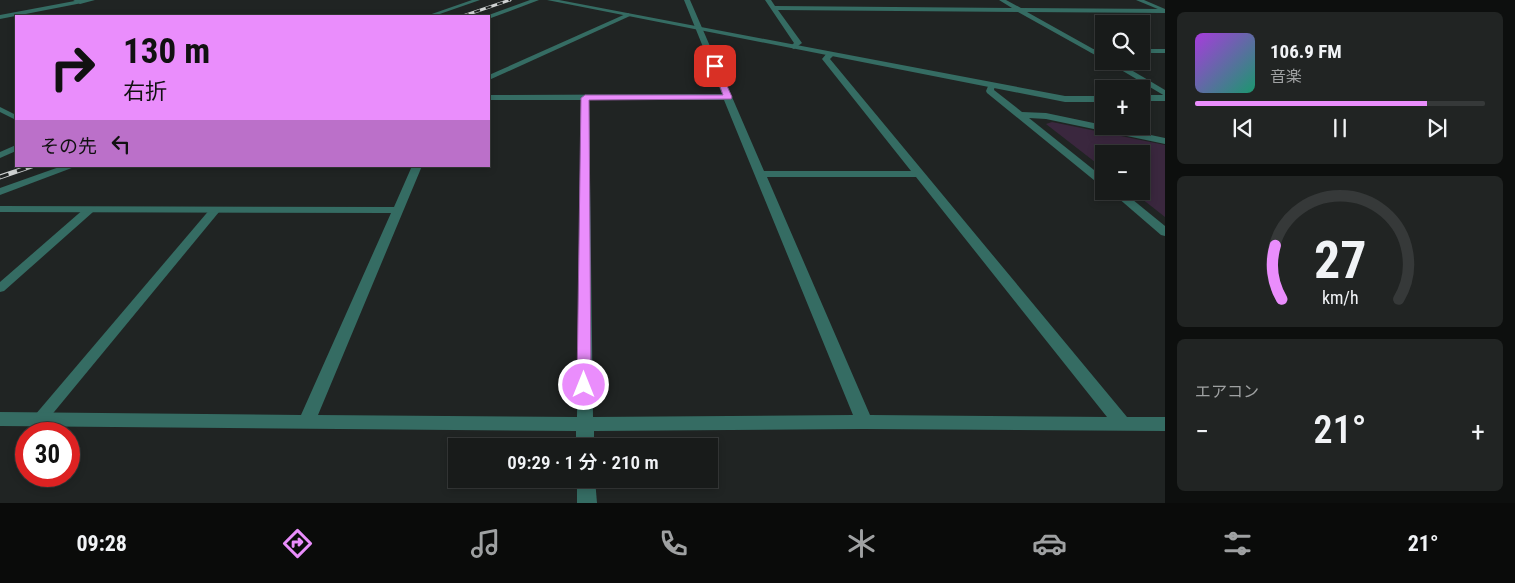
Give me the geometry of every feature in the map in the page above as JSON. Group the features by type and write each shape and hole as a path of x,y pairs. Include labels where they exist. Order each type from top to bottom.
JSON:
{"street":[{"path":"78,1 92,0"},
{"path":"490,17 536,0"},
{"path":"550,0 992,86 1064,99 1095,99"},
{"path":"687,0 864,422"},
{"path":"768,0 798,43 794,48"},
{"path":"1002,0 1095,53"},
{"path":"1088,3 1103,10"},
{"path":"773,8 1165,11"},
{"path":"490,78 628,15"},
{"path":"830,54 826,59 1123,424"},
{"path":"1125,70 1165,93"},
{"path":"992,86 990,91 1095,175"},
{"path":"490,97 728,97"},
{"path":"585,98 585,438"},
{"path":"1150,98 1165,98"},
{"path":"1020,115 1046,116 1165,141"},
{"path":"0,192 69,167"},
{"path":"307,421 417,167"},
{"path":"759,174 919,174"},
{"path":"1125,200 1165,232"},
{"path":"0,210 398,210"},
{"path":"0,419 584,424 864,422 1165,424"},
{"path":"586,488 587,503"}],"lane":[{"path":"431,15 478,0"},
{"path":"1139,0 1165,11"},
{"path":"0,17 78,1"},
{"path":"1150,51 1165,51"},
{"path":"0,109 15,117"},
{"path":"0,155 15,148"},
{"path":"0,288 88,210"},
{"path":"40,419 215,210"}],"shaded area":[{"path":"1052,122 1095,131 1095,135 1116,135 1165,145 1165,217 1143,200 1150,200 1150,145 1095,145 1095,162 1046,124"}],"railway":[{"path":"466,15 510,0"},
{"path":"0,177 29,167"}],"route":[{"path":"584,385 585,98 728,97 715,66"}]}
